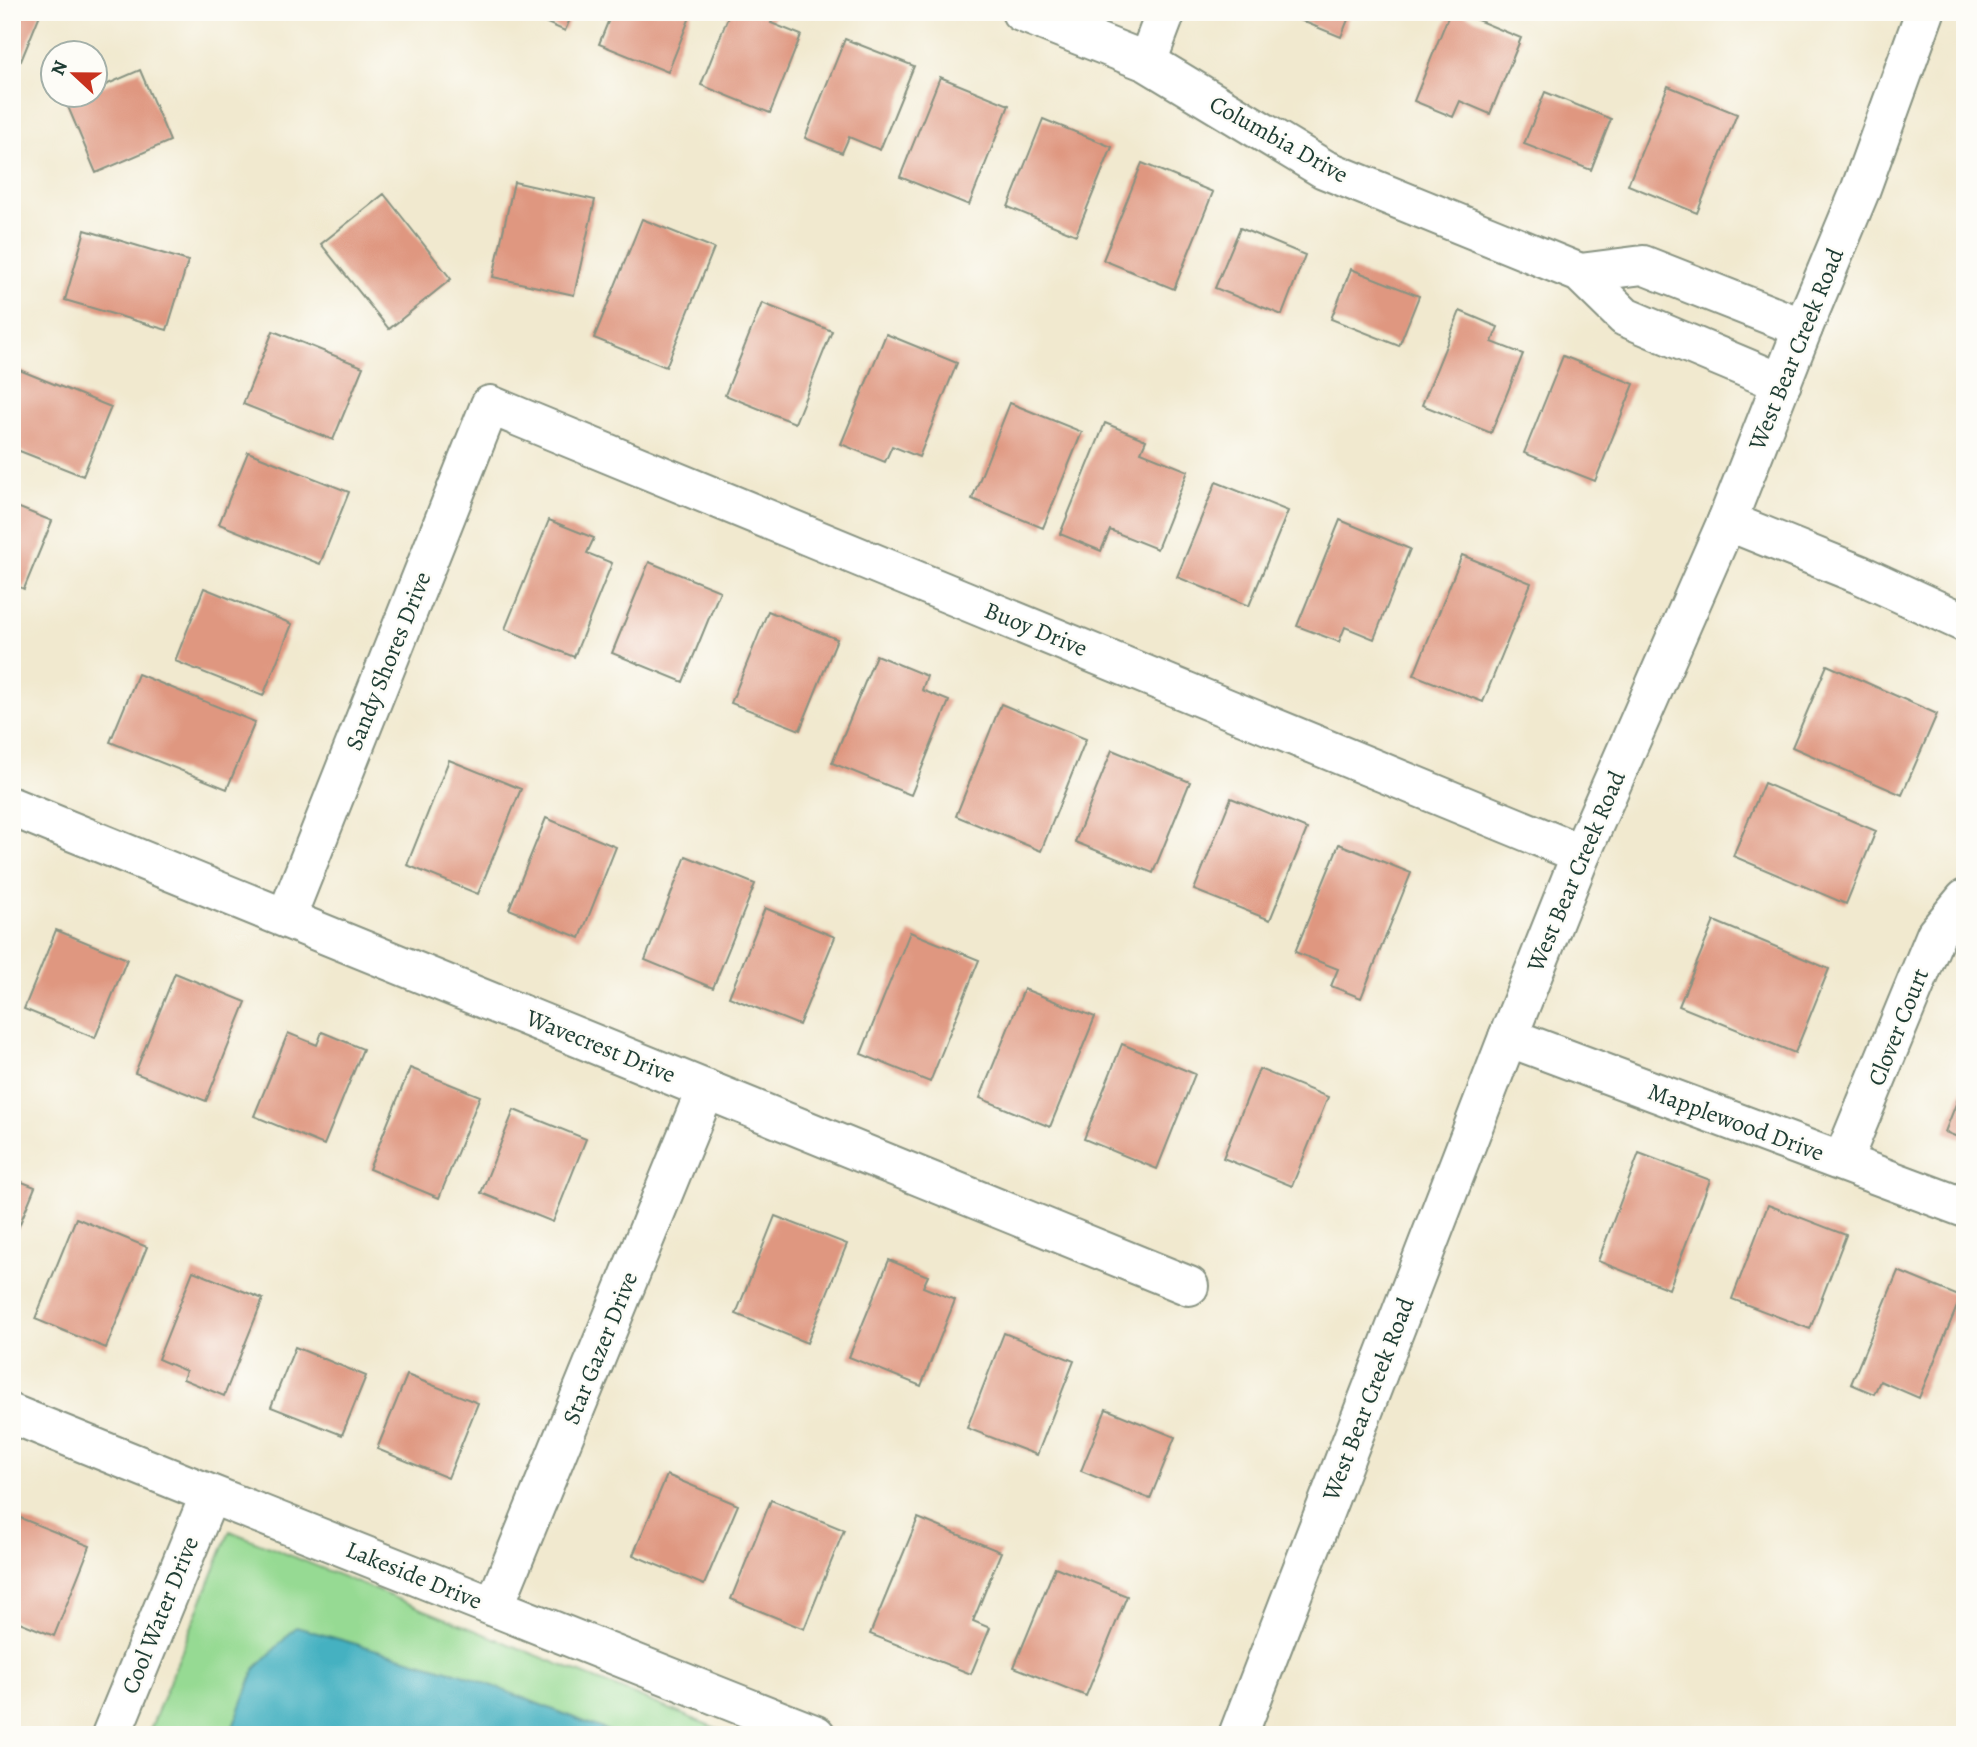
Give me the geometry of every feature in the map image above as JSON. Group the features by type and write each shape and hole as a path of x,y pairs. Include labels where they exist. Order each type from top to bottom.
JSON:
{"street":[{"name":"Columbia Drive","path":"1021,12 1147,62 1324,169 1580,273 1625,317 1782,383"},
{"path":"1147,62 1166,12"},
{"name":"West Bear Creek Road","path":"1238,1735 1508,1037 1581,854 1727,521 1860,191 1925,12"},
{"name":"Columbia Drive","path":"1580,273 1643,265 1803,328"},
{"name":"Buoy Drive","path":"490,405 1581,854"},
{"name":"Sandy Shores Drive","path":"286,918 490,405"},
{"path":"1727,521 1861,575 1965,623"},
{"name":"Wavecrest Drive","path":"12,807 1189,1286"},
{"name":"Clover Court","path":"1842,1162 1936,934 1965,899"},
{"name":"Mapplewood Drive","path":"1508,1037 1965,1208"},
{"name":"Star Gazer Drive","path":"494,1607 706,1089"},
{"name":"Lakeside Drive","path":"12,1413 816,1735"},
{"name":"Cool Water Drive","path":"111,1735 210,1494"}],"green space":[{"path":"230,1531 733,1735 148,1735"}],"water":[{"path":"296,1627 462,1674 618,1735 230,1735 255,1669"}],"building":[{"path":"12,12 41,12 21,61 12,58"},
{"path":"522,12 573,12 565,31"},
{"path":"612,12 692,12 668,72 599,44"},
{"path":"730,12 776,12 771,23 801,35 770,113 701,85"},
{"path":"1280,12 1351,12 1341,37"},
{"path":"1450,12 1458,12 1521,38 1490,114 1460,101 1453,117 1414,101"},
{"path":"845,39 914,66 880,150 849,137 842,153 805,138"},
{"path":"140,70 170,141 96,173 69,108 108,108 108,84"},
{"path":"940,77 1009,105 969,205 900,177"},
{"path":"1668,86 1737,114 1697,213 1628,185"},
{"path":"1545,92 1611,119 1591,170 1524,144"},
{"path":"1043,119 1112,147 1076,235 1008,207"},
{"path":"1142,163 1213,192 1174,289 1103,260"},
{"path":"514,182 595,200 574,295 493,277"},
{"path":"384,194 451,279 389,329 321,244"},
{"path":"642,219 714,248 666,367 594,338"},
{"path":"1240,228 1305,255 1282,315 1215,288"},
{"path":"85,230 188,261 167,330 65,300"},
{"path":"1351,269 1419,296 1399,346 1331,319"},
{"path":"762,303 832,331 795,423 725,395"},
{"path":"1460,311 1498,327 1492,342 1523,354 1491,433 1422,405"},
{"path":"273,331 363,367 333,440 243,404"},
{"path":"886,334 957,363 919,457 892,446 885,462 841,444"},
{"path":"1563,356 1634,384 1595,481 1524,453"},
{"path":"12,367 111,407 83,476 12,448"},
{"path":"1010,403 1082,432 1043,528 972,499"},
{"path":"1105,423 1146,440 1141,452 1188,471 1157,549 1110,530 1101,551 1060,534"},
{"path":"248,452 349,492 320,564 219,524"},
{"path":"1216,482 1288,511 1249,606 1177,577"},
{"path":"12,505 52,521 24,589 12,584"},
{"path":"549,520 594,538 587,553 612,563 574,657 505,629"},
{"path":"1340,520 1410,549 1374,639 1345,627 1339,642 1297,626"},
{"path":"1462,555 1531,583 1483,702 1414,675"},
{"path":"649,562 720,591 683,682 612,653"},
{"path":"204,588 292,624 263,696 175,661"},
{"path":"768,611 837,639 800,730 731,703"},
{"path":"876,655 927,676 922,690 949,701 911,795 832,763"},
{"path":"1827,665 1937,714 1902,795 1792,747"},
{"path":"138,674 255,722 227,789 110,742"},
{"path":"1001,704 1086,739 1041,851 956,816"},
{"path":"1112,750 1190,782 1153,873 1075,842"},
{"path":"449,760 521,789 478,894 407,865"},
{"path":"1764,783 1876,831 1846,904 1733,856"},
{"path":"1231,798 1307,829 1270,920 1194,890"},
{"path":"546,818 616,847 580,938 509,909"},
{"path":"1339,844 1411,873 1361,998 1331,986 1338,969 1295,952"},
{"path":"686,856 755,884 713,988 645,960"},
{"path":"765,908 835,937 799,1025 729,997"},
{"path":"1714,921 1829,969 1795,1053 1679,1006"},
{"path":"56,930 127,959 95,1038 24,1009"},
{"path":"910,932 979,960 930,1082 861,1054"},
{"path":"175,973 246,1002 206,1101 135,1073"},
{"path":"1024,989 1095,1017 1050,1127 980,1098"},
{"path":"322,1032 363,1049 324,1145 254,1116 288,1033 317,1045"},
{"path":"1122,1044 1195,1074 1157,1169 1084,1139"},
{"path":"410,1068 480,1096 439,1198 369,1169"},
{"path":"1259,1069 1328,1097 1292,1186 1223,1158"},
{"path":"1965,1081 1965,1140 1945,1132"},
{"path":"514,1110 586,1139 553,1222 481,1193"},
{"path":"1639,1153 1710,1180 1669,1289 1598,1261"},
{"path":"12,1178 35,1187 12,1243"},
{"path":"1768,1205 1846,1235 1810,1329 1732,1299"},
{"path":"775,1216 847,1244 807,1343 736,1314"},
{"path":"76,1218 147,1247 106,1348 35,1319"},
{"path":"889,1260 928,1276 923,1287 955,1300 921,1386 849,1357"},
{"path":"193,1271 263,1299 224,1396 183,1379 186,1371 158,1359"},
{"path":"1898,1271 1961,1297 1919,1398 1880,1381 1874,1394 1851,1384"},
{"path":"1004,1333 1074,1361 1037,1455 967,1428"},
{"path":"295,1347 366,1376 342,1435 271,1407"},
{"path":"407,1375 478,1403 448,1478 377,1449"},
{"path":"1106,1409 1175,1437 1150,1499 1081,1471"},
{"path":"667,1475 738,1505 704,1585 633,1555"},
{"path":"771,1500 844,1530 804,1629 731,1599"},
{"path":"18,1517 90,1546 54,1636 12,1619 12,1533"},
{"path":"918,1518 1001,1552 973,1621 990,1628 971,1674 870,1634"},
{"path":"1055,1567 1127,1596 1086,1696 1014,1667"}]}
